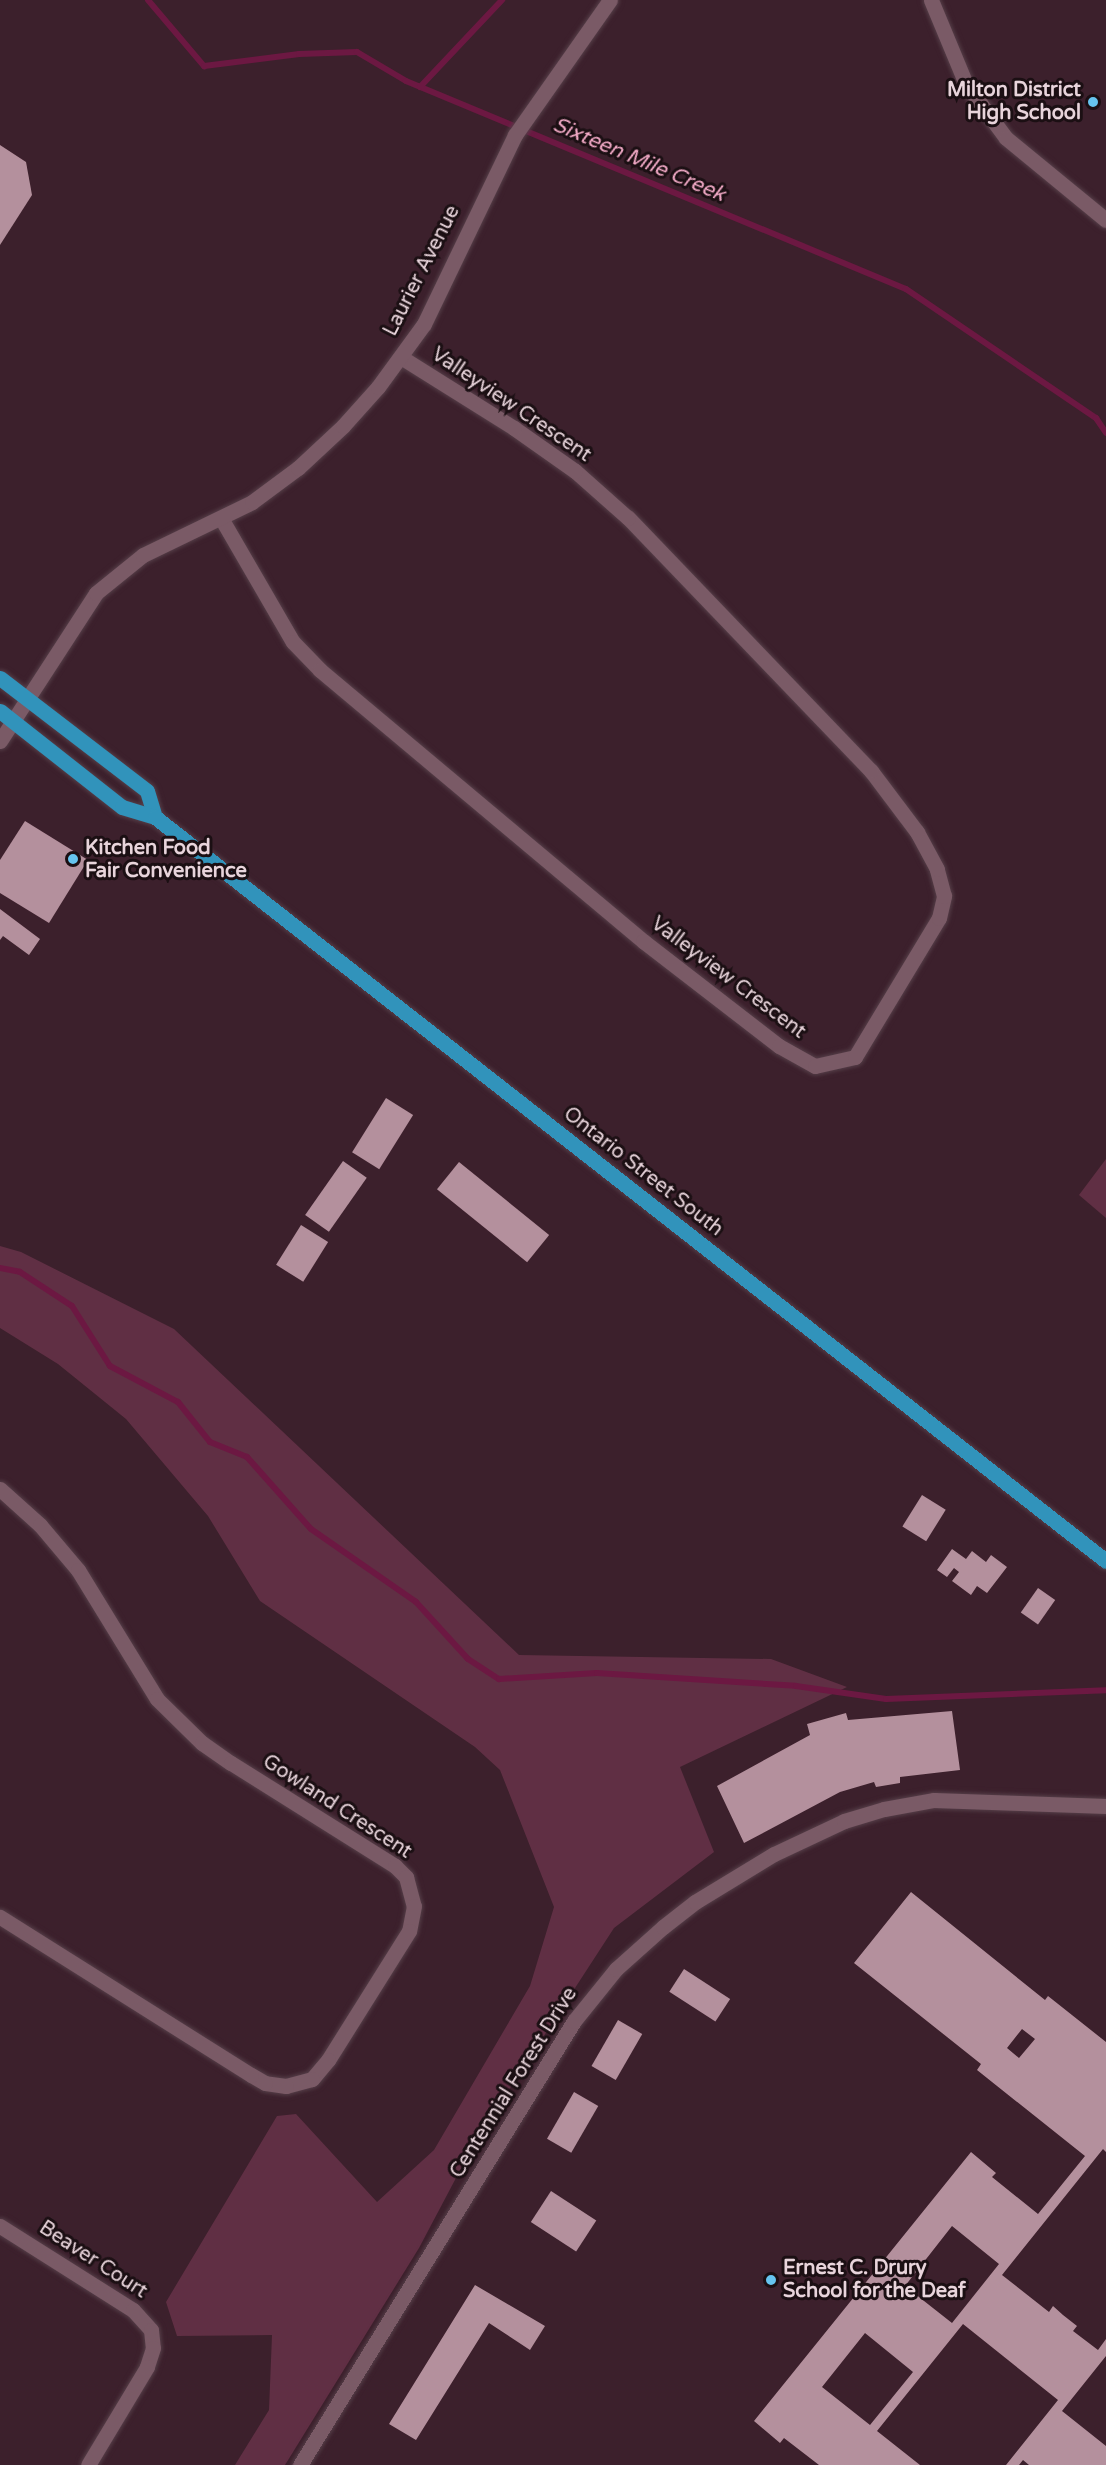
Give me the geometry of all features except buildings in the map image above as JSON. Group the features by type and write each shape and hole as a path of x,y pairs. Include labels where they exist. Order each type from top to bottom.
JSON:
{"main road":[{"path":"0,678 147,791 154,817"},
{"name":"Ontario Street South","path":"0,711 122,807 154,817 1106,1561"}],"street":[{"name":"Laurier Avenue","path":"0,741 96,593 143,555 252,502 298,468 343,426 402,357 424,324 494,176 537,99 610,0"},
{"path":"931,0 966,84 1006,138 1106,220"},
{"name":"Valleyview Crescent","path":"221,518 293,642 320,670 643,941 779,1046 815,1066 855,1057 939,918 944,896 937,869 917,832 872,771 628,518 575,471 514,428 402,357"},
{"name":"Gowland Crescent","path":"0,1489 40,1525 78,1570 157,1699 202,1743 395,1866 406,1877 414,1906 409,1931 328,2060 312,2079 286,2086 265,2083 251,2075 0,1917"},
{"name":"Centennial Forest Drive","path":"300,2465 574,2021 616,1969 663,1927 695,1902 774,1854 844,1821 884,1809 934,1800 1106,1806"},
{"name":"Beaver Court","path":"0,2226 133,2310 151,2330 153,2348 147,2367 88,2465"}],"shaded area":[{"path":"1106,1159 1106,1218 1079,1195"},
{"path":"0,1246 21,1252 174,1329 519,1655 771,1659 847,1687 680,1767 714,1852 614,1928 475,2142 419,2248 285,2465 235,2465 269,2410 272,2335 177,2336 166,2302 277,2116 296,2114 377,2202 434,2150 530,1986 554,1907 500,1770 475,1747 260,1601 208,1516 126,1419 58,1364 0,1328"}],"waterway":[{"name":"Sixteen Mile Creek","path":"148,0 204,66 299,54 357,52 406,81 906,289 1096,418 1106,433"},
{"path":"420,87 502,0"},
{"path":"0,1268 20,1272 72,1306 110,1366 178,1402 210,1442 247,1457 311,1529 416,1602 468,1659 499,1679 597,1673 796,1686 886,1699 1106,1690"}],"place":[{"name":"Milton District High School","path":"1093,102"},
{"name":"Kitchen Food Fair Convenience","path":"73,859"},
{"name":"Ernest C. Drury School for the Deaf","path":"771,2280"}]}
